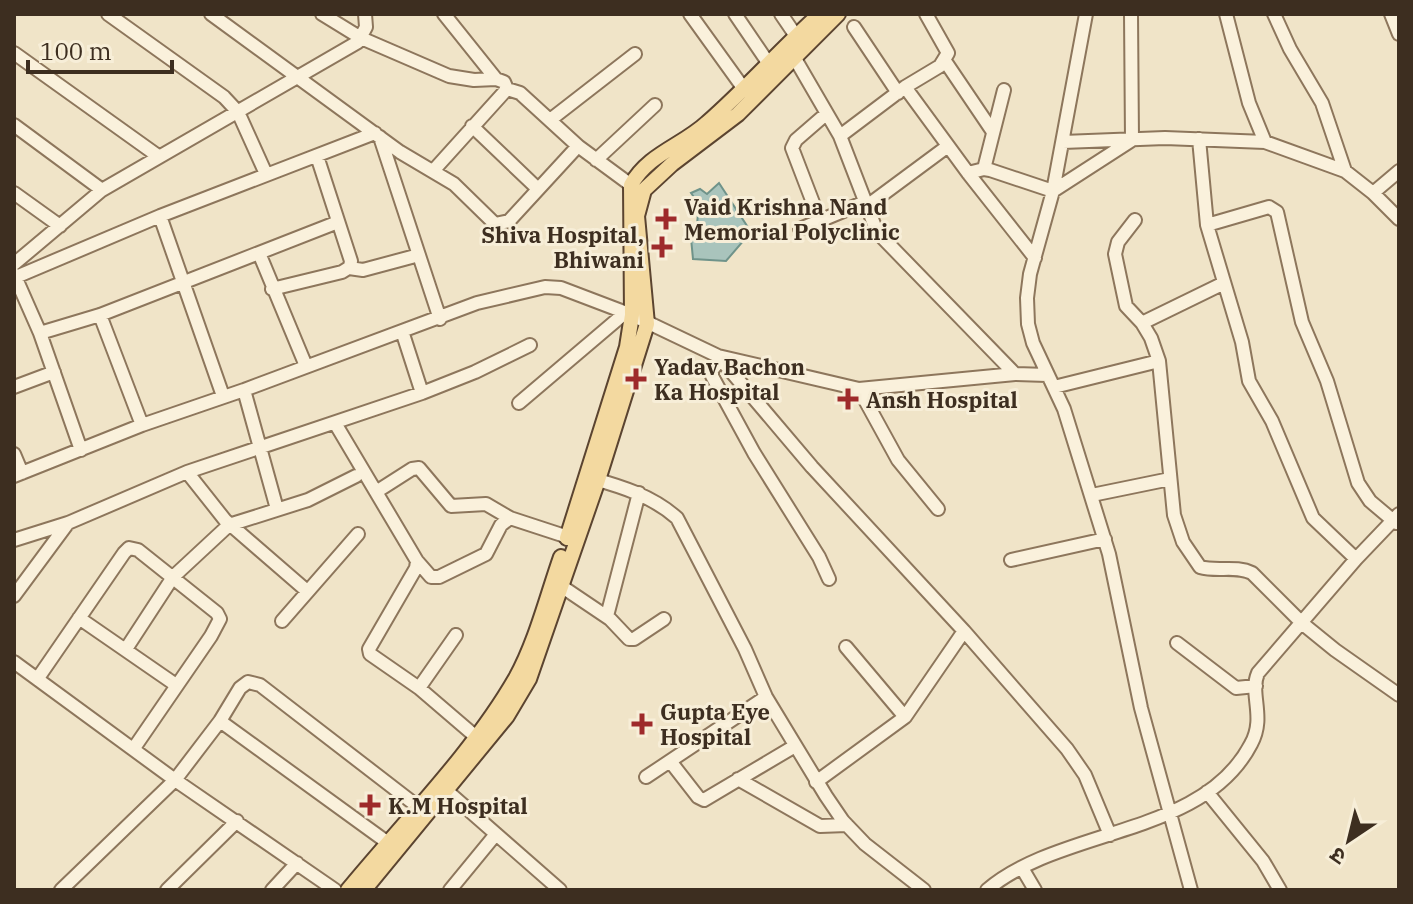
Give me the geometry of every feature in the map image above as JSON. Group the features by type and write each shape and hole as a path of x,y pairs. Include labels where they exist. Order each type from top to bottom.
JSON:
{"main road":[{"path":"364,890 417,806 475,736 517,675 647,324 637,216 644,190 672,164 738,114 820,14"},
{"path":"348,890 447,791 519,699 540,652 627,347 631,185 637,173 652,159 705,126 769,64 838,14"}],"street":[{"path":"108,14 224,97 238,112 266,174"},
{"path":"211,14 408,158 461,189 489,220 498,225 509,221 578,146"},
{"path":"322,14 361,38 456,78 504,82 507,89 520,93 578,146 631,185"},
{"path":"16,264 102,190 361,38 366,27 365,14"},
{"path":"444,14 496,79"},
{"path":"690,14 744,89"},
{"path":"735,14 769,64"},
{"path":"781,14 792,46 840,136 873,224 882,238 1015,374"},
{"path":"840,136 945,61 948,53 926,14"},
{"path":"1086,14 1053,191 1027,298 1028,324 1033,343 1054,387 1105,539 1123,612 1132,672 1191,890"},
{"path":"1131,14 1132,140"},
{"path":"1226,14 1249,103 1265,142"},
{"path":"1274,14 1290,49 1322,103 1345,171"},
{"path":"1391,14 1399,34"},
{"path":"854,27 1035,258"},
{"path":"14,53 158,156"},
{"path":"550,120 635,54"},
{"path":"945,61 993,132"},
{"path":"433,171 507,89"},
{"path":"984,169 1004,90"},
{"path":"596,160 655,105"},
{"path":"820,221 792,148 796,140 826,114"},
{"path":"14,125 102,190"},
{"path":"472,126 538,189"},
{"path":"16,264 160,216 266,174 378,135"},
{"path":"378,135 440,319"},
{"path":"1063,142 1199,139 1265,142 1345,171 1399,219"},
{"path":"1199,139 1207,225 1242,342 1249,381 1272,421 1307,507 1321,527 1356,559"},
{"path":"1053,191 1132,140"},
{"path":"800,229 866,204 948,146"},
{"path":"317,156 351,261 349,268"},
{"path":"968,173 984,169 1053,191"},
{"path":"1373,193 1399,171"},
{"path":"14,193 60,226"},
{"path":"987,890 1044,857 1169,812 1207,792 1238,765 1252,743 1259,719 1258,673 1356,559 1397,520 1370,501 1358,483 1327,381 1302,322 1277,212 1269,207 1207,225"},
{"path":"160,216 223,396"},
{"path":"1135,220 1118,242 1115,254 1126,306 1142,323 1159,361 1177,528 1198,564 1205,569 1244,569 1264,584 1303,624 1399,695"},
{"path":"40,333 100,315 338,222"},
{"path":"259,253 306,366"},
{"path":"272,289 349,268 363,270 419,255"},
{"path":"16,264 81,450"},
{"path":"1142,323 1224,283"},
{"path":"14,454 18,475 142,425 477,303 545,287 561,288 628,314 719,357 859,389 1015,374 1047,375"},
{"path":"519,403 628,314"},
{"path":"100,315 142,425"},
{"path":"402,331 422,393"},
{"path":"14,540 68,523 187,472 422,393 530,345"},
{"path":"719,357 712,372 718,388 754,453 819,557 829,579"},
{"path":"719,357 812,467 964,631 1078,763 1110,835"},
{"path":"1054,387 1159,361"},
{"path":"14,387 54,372"},
{"path":"859,389 898,460 938,509"},
{"path":"244,390 277,509"},
{"path":"335,423 417,561 431,577 439,577 486,554 501,525 510,518"},
{"path":"376,492 412,469 419,468 451,506 486,504 510,518 568,537"},
{"path":"187,472 229,525 307,591"},
{"path":"126,649 173,577 229,525 308,500 356,476"},
{"path":"591,478 639,493 665,507 682,525 766,697 816,782 865,844 924,890"},
{"path":"1092,495 1170,479"},
{"path":"607,616 639,493"},
{"path":"14,596 68,523"},
{"path":"282,621 358,534"},
{"path":"1011,560 1105,539"},
{"path":"38,678 129,548 138,550 217,613 220,619 134,748"},
{"path":"417,561 416,568 369,651 372,657 419,688 475,736"},
{"path":"561,586 607,616 632,640 664,619"},
{"path":"79,618 176,685"},
{"path":"816,782 905,717 964,631"},
{"path":"419,688 456,635"},
{"path":"1177,643 1231,686 1241,689 1256,686"},
{"path":"846,647 905,717"},
{"path":"14,662 175,780 335,890"},
{"path":"61,890 175,780 220,721 240,688 248,682 254,682 417,806"},
{"path":"646,777 766,697"},
{"path":"220,721 392,846"},
{"path":"670,761 704,800 795,746"},
{"path":"738,779 820,826 847,825"},
{"path":"447,791 554,888"},
{"path":"1207,792 1263,861 1280,890"},
{"path":"167,890 237,821"},
{"path":"450,890 496,834"},
{"path":"272,890 297,863"},
{"path":"1022,868 1035,890"}],"water":[{"path":"719,183 751,232 726,261 693,259 691,238 697,224 699,204 691,193 700,189 707,194"}],"place":[{"name":"Vaid Krishna Nand Memorial Polyclinic","path":"666,219"},
{"name":"Shiva Hospital, Bhiwani","path":"662,247"},
{"name":"Yadav Bachon Ka Hospital","path":"636,379"},
{"name":"Ansh Hospital","path":"848,399"},
{"name":"Gupta Eye Hospital","path":"642,724"},
{"name":"K.M Hospital","path":"370,805"}]}
